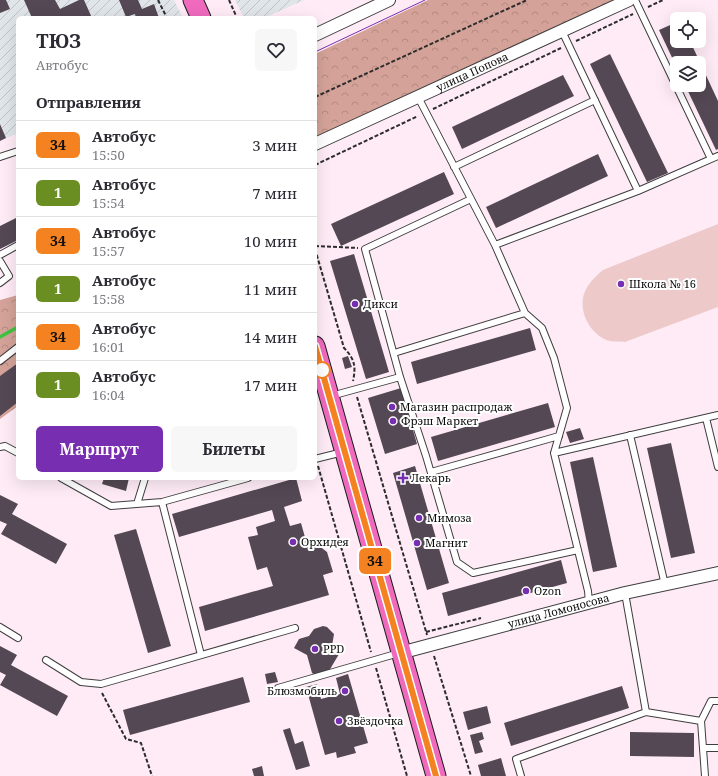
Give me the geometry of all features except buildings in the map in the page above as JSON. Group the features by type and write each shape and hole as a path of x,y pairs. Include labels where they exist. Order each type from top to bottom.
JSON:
{"main road":[{"path":"193,0 200,16"},
{"path":"317,353 434,775"}],"street":[{"path":"317,34 369,4 389,0"},
{"name":"улица Попова","path":"317,143 629,0"},
{"name":"улица Ломоносова","path":"400,653 625,593 718,573"}],"lane":[{"path":"634,0 711,159"},
{"path":"562,31 638,191"},
{"path":"418,97 495,245 525,313 542,328 554,358 567,408 554,453 588,591 589,603"},
{"path":"454,167 595,100"},
{"path":"0,157 16,152"},
{"path":"495,245 638,191 718,156"},
{"path":"472,199 365,249 400,377 431,472 457,562 473,573 578,550"},
{"path":"0,255 16,246"},
{"path":"0,261 10,276 0,282"},
{"path":"394,353 525,313"},
{"path":"0,361 16,349"},
{"path":"329,397 400,377"},
{"path":"554,453 718,415"},
{"path":"706,418 718,467"},
{"path":"431,472 559,436"},
{"path":"630,436 665,585"},
{"path":"0,447 5,446 16,452"},
{"path":"317,458 344,451"},
{"path":"65,480 111,506 162,502 241,480"},
{"path":"137,504 144,480"},
{"path":"162,502 201,655"},
{"path":"625,593 646,712"},
{"path":"0,627 18,638"},
{"path":"46,660 81,682 101,684 295,628"},
{"path":"278,688 374,662 400,653"},
{"path":"705,776 701,721 711,701 718,701"},
{"path":"521,776 516,758 646,712 701,721"},
{"path":"703,748 718,748"}],"path":[{"path":"158,0 166,16"},
{"path":"228,0 236,16"},
{"path":"317,96 527,0"},
{"path":"317,164 663,0"},
{"path":"317,246 365,249"},
{"path":"317,256 344,348 352,356 356,370 353,381 430,645 471,776"},
{"path":"317,466 407,776"},
{"path":"97,684 126,739 141,742 152,776"}],"shaded area":[{"path":"0,0 174,0 182,16 16,16 16,134 0,141"},
{"path":"235,0 304,0 268,16 243,16"},
{"path":"718,224 718,307 625,342 612,341 603,338 592,329 583,308 584,294 590,283 603,270"}],"green space":[{"path":"428,0 624,0 317,141 317,53"},
{"path":"16,296 16,407 0,419 0,300"}],"waterway":[{"path":"0,337 16,328"}],"tram line":[{"path":"317,51 425,0"}],"bus line":[{"name":"34","path":"317,353 436,776"}],"place":[{"name":"Школа № 16","path":"621,284"},
{"name":"Дикси","path":"355,304"},
{"name":"Магазин распродаж","path":"392,407"},
{"name":"Фрэш Маркет","path":"393,421"},
{"name":"Лекарь","path":"403,478"},
{"name":"Мимоза","path":"419,518"},
{"name":"Орхидея","path":"293,542"},
{"name":"Магнит","path":"417,543"},
{"name":"Ozon","path":"526,591"},
{"name":"PPD","path":"315,649"},
{"name":"Блюзмобиль","path":"345,691"},
{"name":"Звёздочка","path":"339,721"}]}
